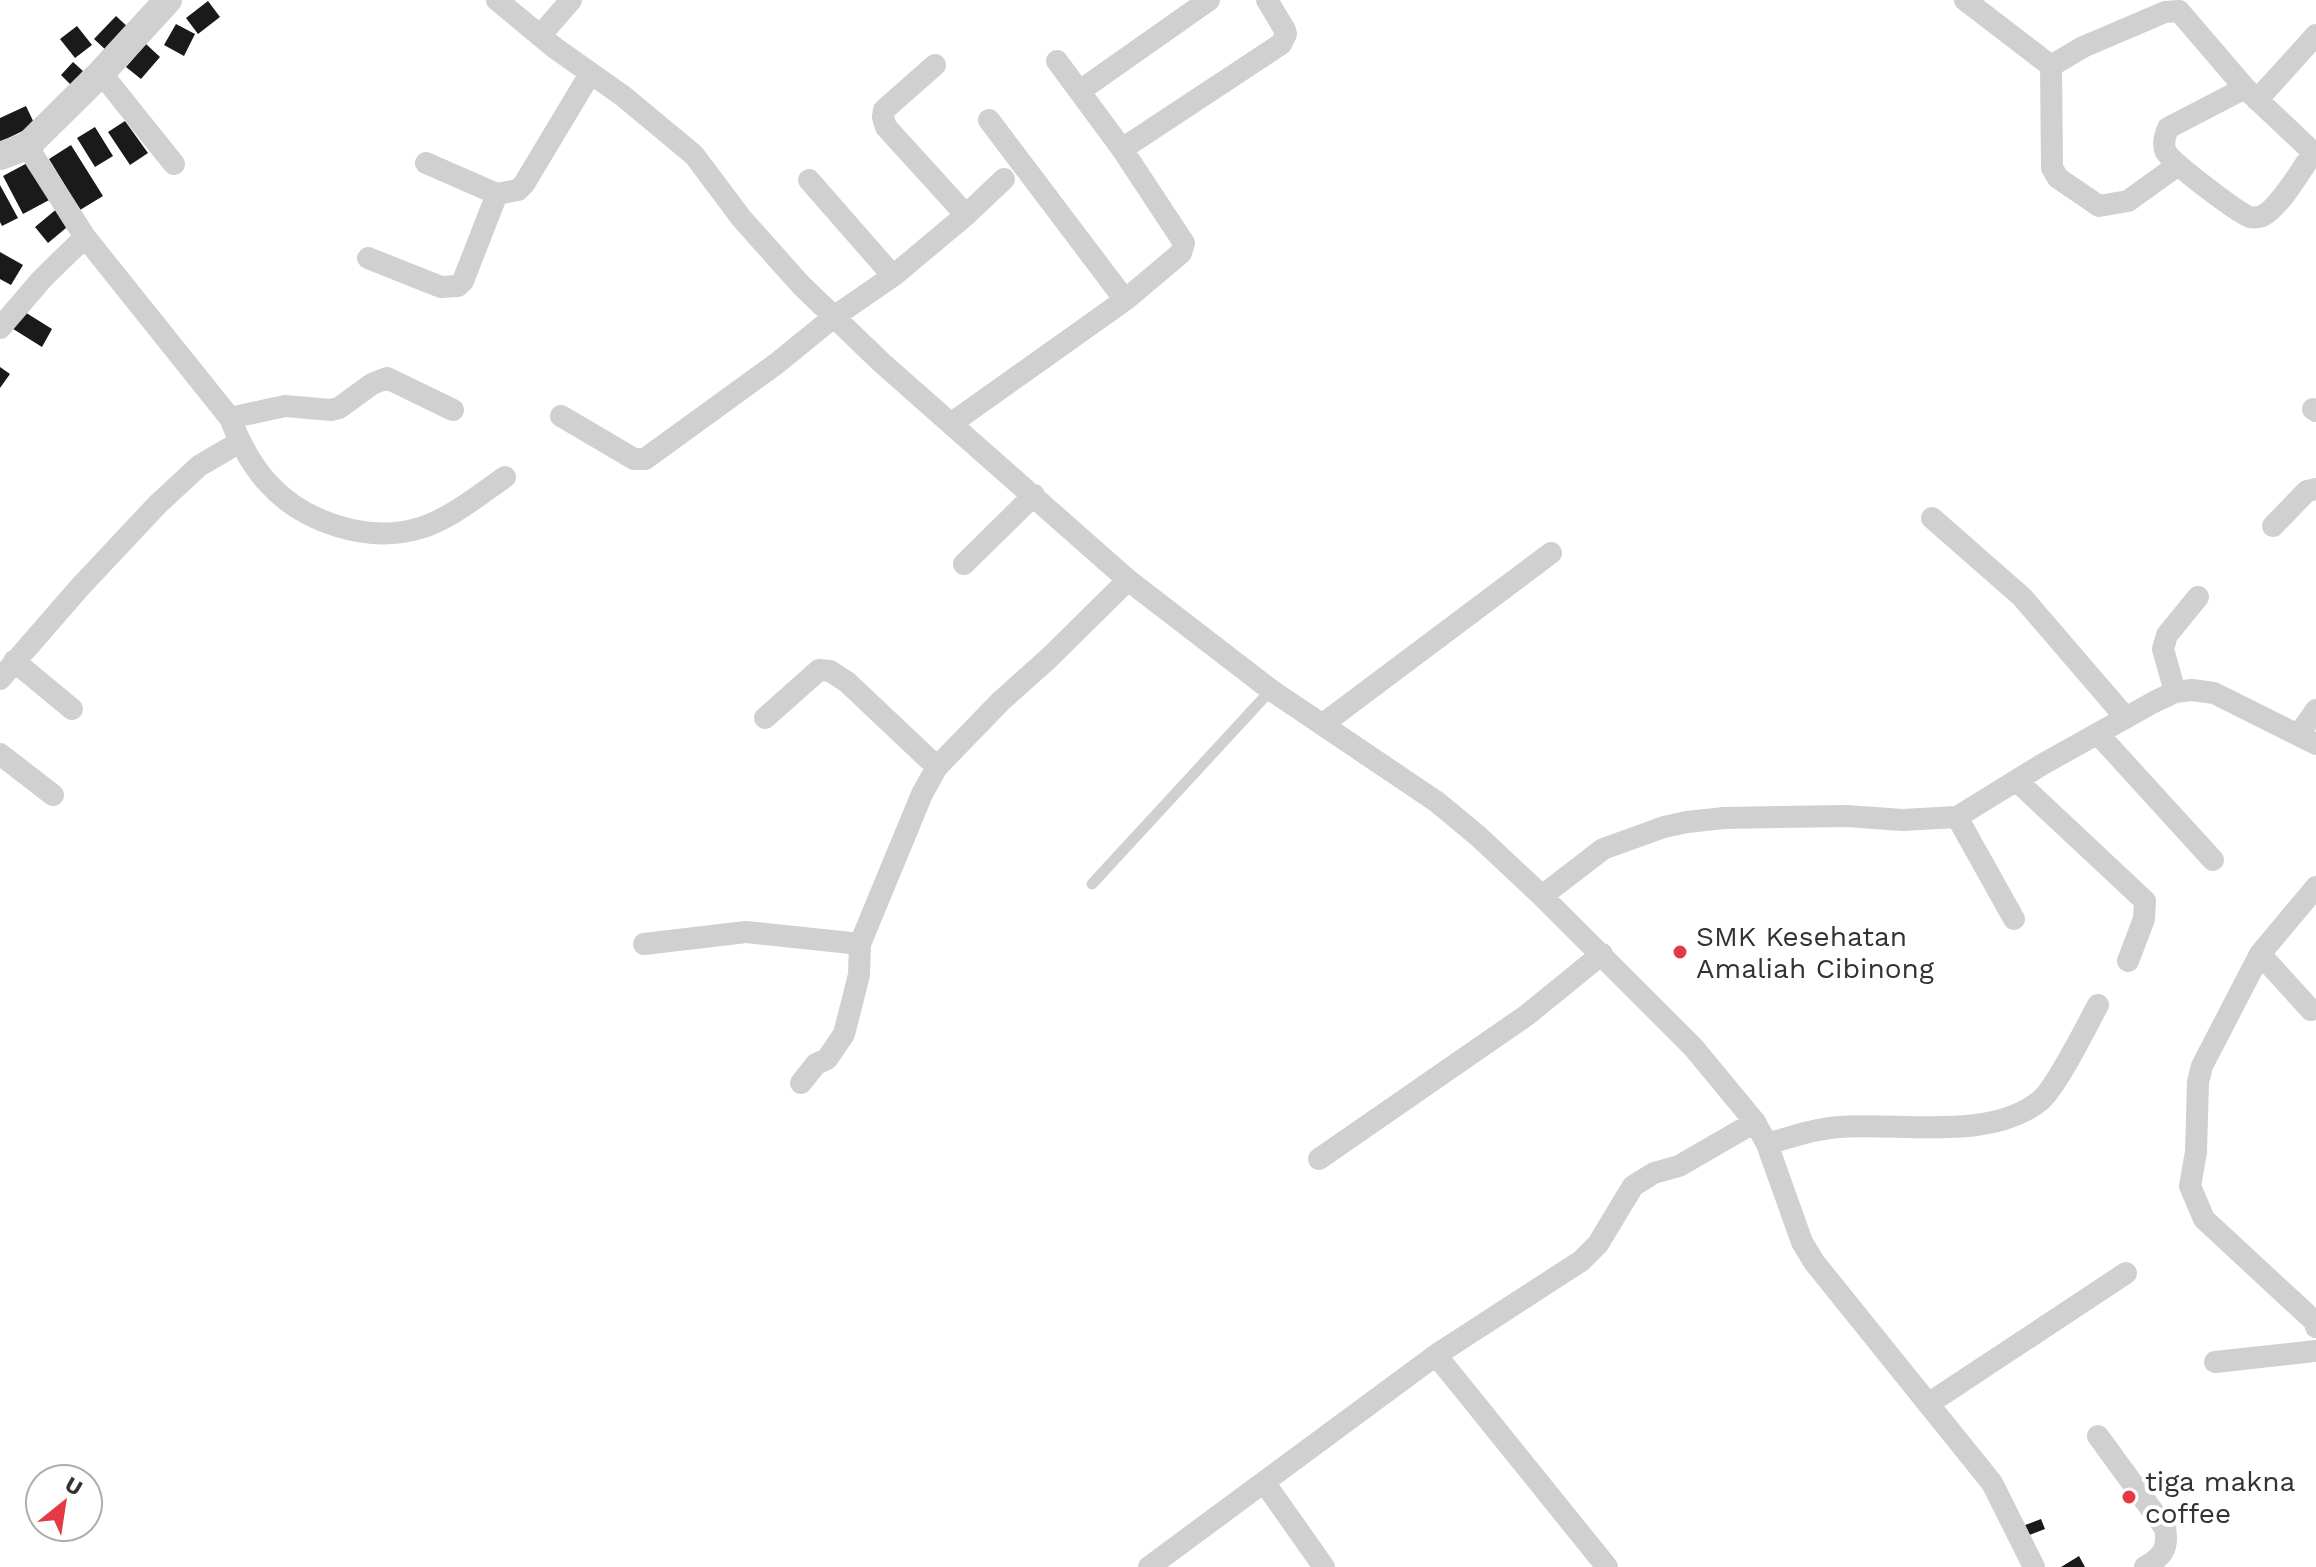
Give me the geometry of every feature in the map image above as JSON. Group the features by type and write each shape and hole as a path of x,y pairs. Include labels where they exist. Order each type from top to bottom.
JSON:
{"street":[{"path":"0,156 27,146 101,73 168,0"},
{"path":"497,0 540,36 623,96 694,155 772,254 882,363 1128,580 1271,690 1437,802 1478,836 1602,954 1693,1047 1755,1122 1767,1144 1802,1242 1814,1262 1992,1483 2034,1567"},
{"path":"540,36 571,0"},
{"path":"1081,90 1209,0"},
{"path":"1122,149 1281,44 1285,30 1267,0"},
{"path":"1965,0 2051,66"},
{"path":"2051,66 2083,47 2165,12 2179,11 2251,94 2314,154 2268,213 2259,217 2250,217 2238,210 2178,165 2166,152 2163,143 2168,128 2251,94 2316,35"},
{"path":"952,423 1125,300 1181,253 1184,245 1122,149 1057,61"},
{"path":"935,65 884,110 883,117 886,127 966,215"},
{"path":"2051,66 2052,168 2058,178 2099,206 2128,201 2178,165"},
{"path":"101,73 174,164"},
{"path":"426,163 497,194 518,190 590,74"},
{"path":"989,120 1125,300"},
{"path":"27,146 85,237 230,418 241,445 268,483 296,505 323,521 352,530 383,533 420,528 456,510 505,477"},
{"path":"561,416 641,460 717,408 835,316 893,276 1004,179"},
{"path":"809,180 893,276"},
{"path":"368,258 441,287 458,286 463,281 497,194"},
{"path":"0,328 42,279 85,237"},
{"path":"230,418 285,406 318,410 339,408 372,384 387,378 453,410"},
{"path":"0,679 158,504 199,466 233,446 241,445"},
{"path":"2273,526 2307,491 2316,489"},
{"path":"964,564 1034,495"},
{"path":"1932,518 2022,597 2126,718"},
{"path":"1323,724 1551,553"},
{"path":"801,1083 816,1064 827,1059 844,1034 859,975 860,944 922,794 937,767 1128,580"},
{"path":"2175,692 2163,649 2167,635 2198,597"},
{"path":"14,661 72,709"},
{"path":"765,718 819,670 830,671 847,682 937,767"},
{"path":"1542,896 1603,849 1687,822 1724,818 1847,816 1902,820 1957,817 2175,692 2192,690 2214,693 2308,739 2316,710"},
{"path":"2098,734 2213,860"},
{"path":"0,754 53,795"},
{"path":"2017,781 2145,901 2144,919 2128,961"},
{"path":"1957,817 2014,919"},
{"path":"2316,887 2260,954 2202,1066 2198,1082 2196,1152 2190,1186 2204,1219 2314,1321 2316,1327"},
{"path":"644,944 746,932 860,944"},
{"path":"1319,1159 1527,1015 1602,954"},
{"path":"2260,954 2311,1010"},
{"path":"1767,1144 1805,1132 1839,1127 1957,1126 2012,1118 2044,1097 2098,1005"},
{"path":"1149,1567 1436,1355 1581,1261 1598,1244 1633,1186 1654,1173 1679,1166 1755,1122"},
{"path":"1928,1404 2126,1273"},
{"path":"2215,1362 2316,1351"},
{"path":"1436,1355 1607,1567"},
{"path":"2098,1436 2165,1528 2168,1541 2162,1557 2145,1567"},
{"path":"1264,1482 1324,1567"}],"lane":[{"path":"1092,884 1271,690"}],"building":[{"path":"208,1 220,17 198,34 186,18"},
{"path":"116,16 130,29 108,52 94,39"},
{"path":"176,24 195,34 184,56 164,45"},
{"path":"77,26 92,45 75,58 60,39"},
{"path":"146,44 160,57 141,79 126,67"},
{"path":"73,62 83,71 71,85 61,75"},
{"path":"26,106 35,125 0,142 0,118"},
{"path":"125,121 148,153 130,165 108,132"},
{"path":"95,127 113,156 95,167 77,138"},
{"path":"71,145 103,196 80,210 49,159"},
{"path":"31,161 51,199 23,214 3,176"},
{"path":"0,185 18,218 2,226 0,222"},
{"path":"59,207 72,223 48,243 35,227"},
{"path":"0,252 23,265 11,285 0,279"},
{"path":"20,309 52,329 42,347 10,327"},
{"path":"0,367 10,374 0,388"},
{"path":"2041,1519 2045,1529 2024,1537 2020,1527"},
{"path":"2079,1556 2085,1567 2061,1567"}],"place":[{"name":"SMK Kesehatan Amaliah Cibinong","path":"1680,952"},
{"name":"tiga makna coffee","path":"2129,1497"}]}
